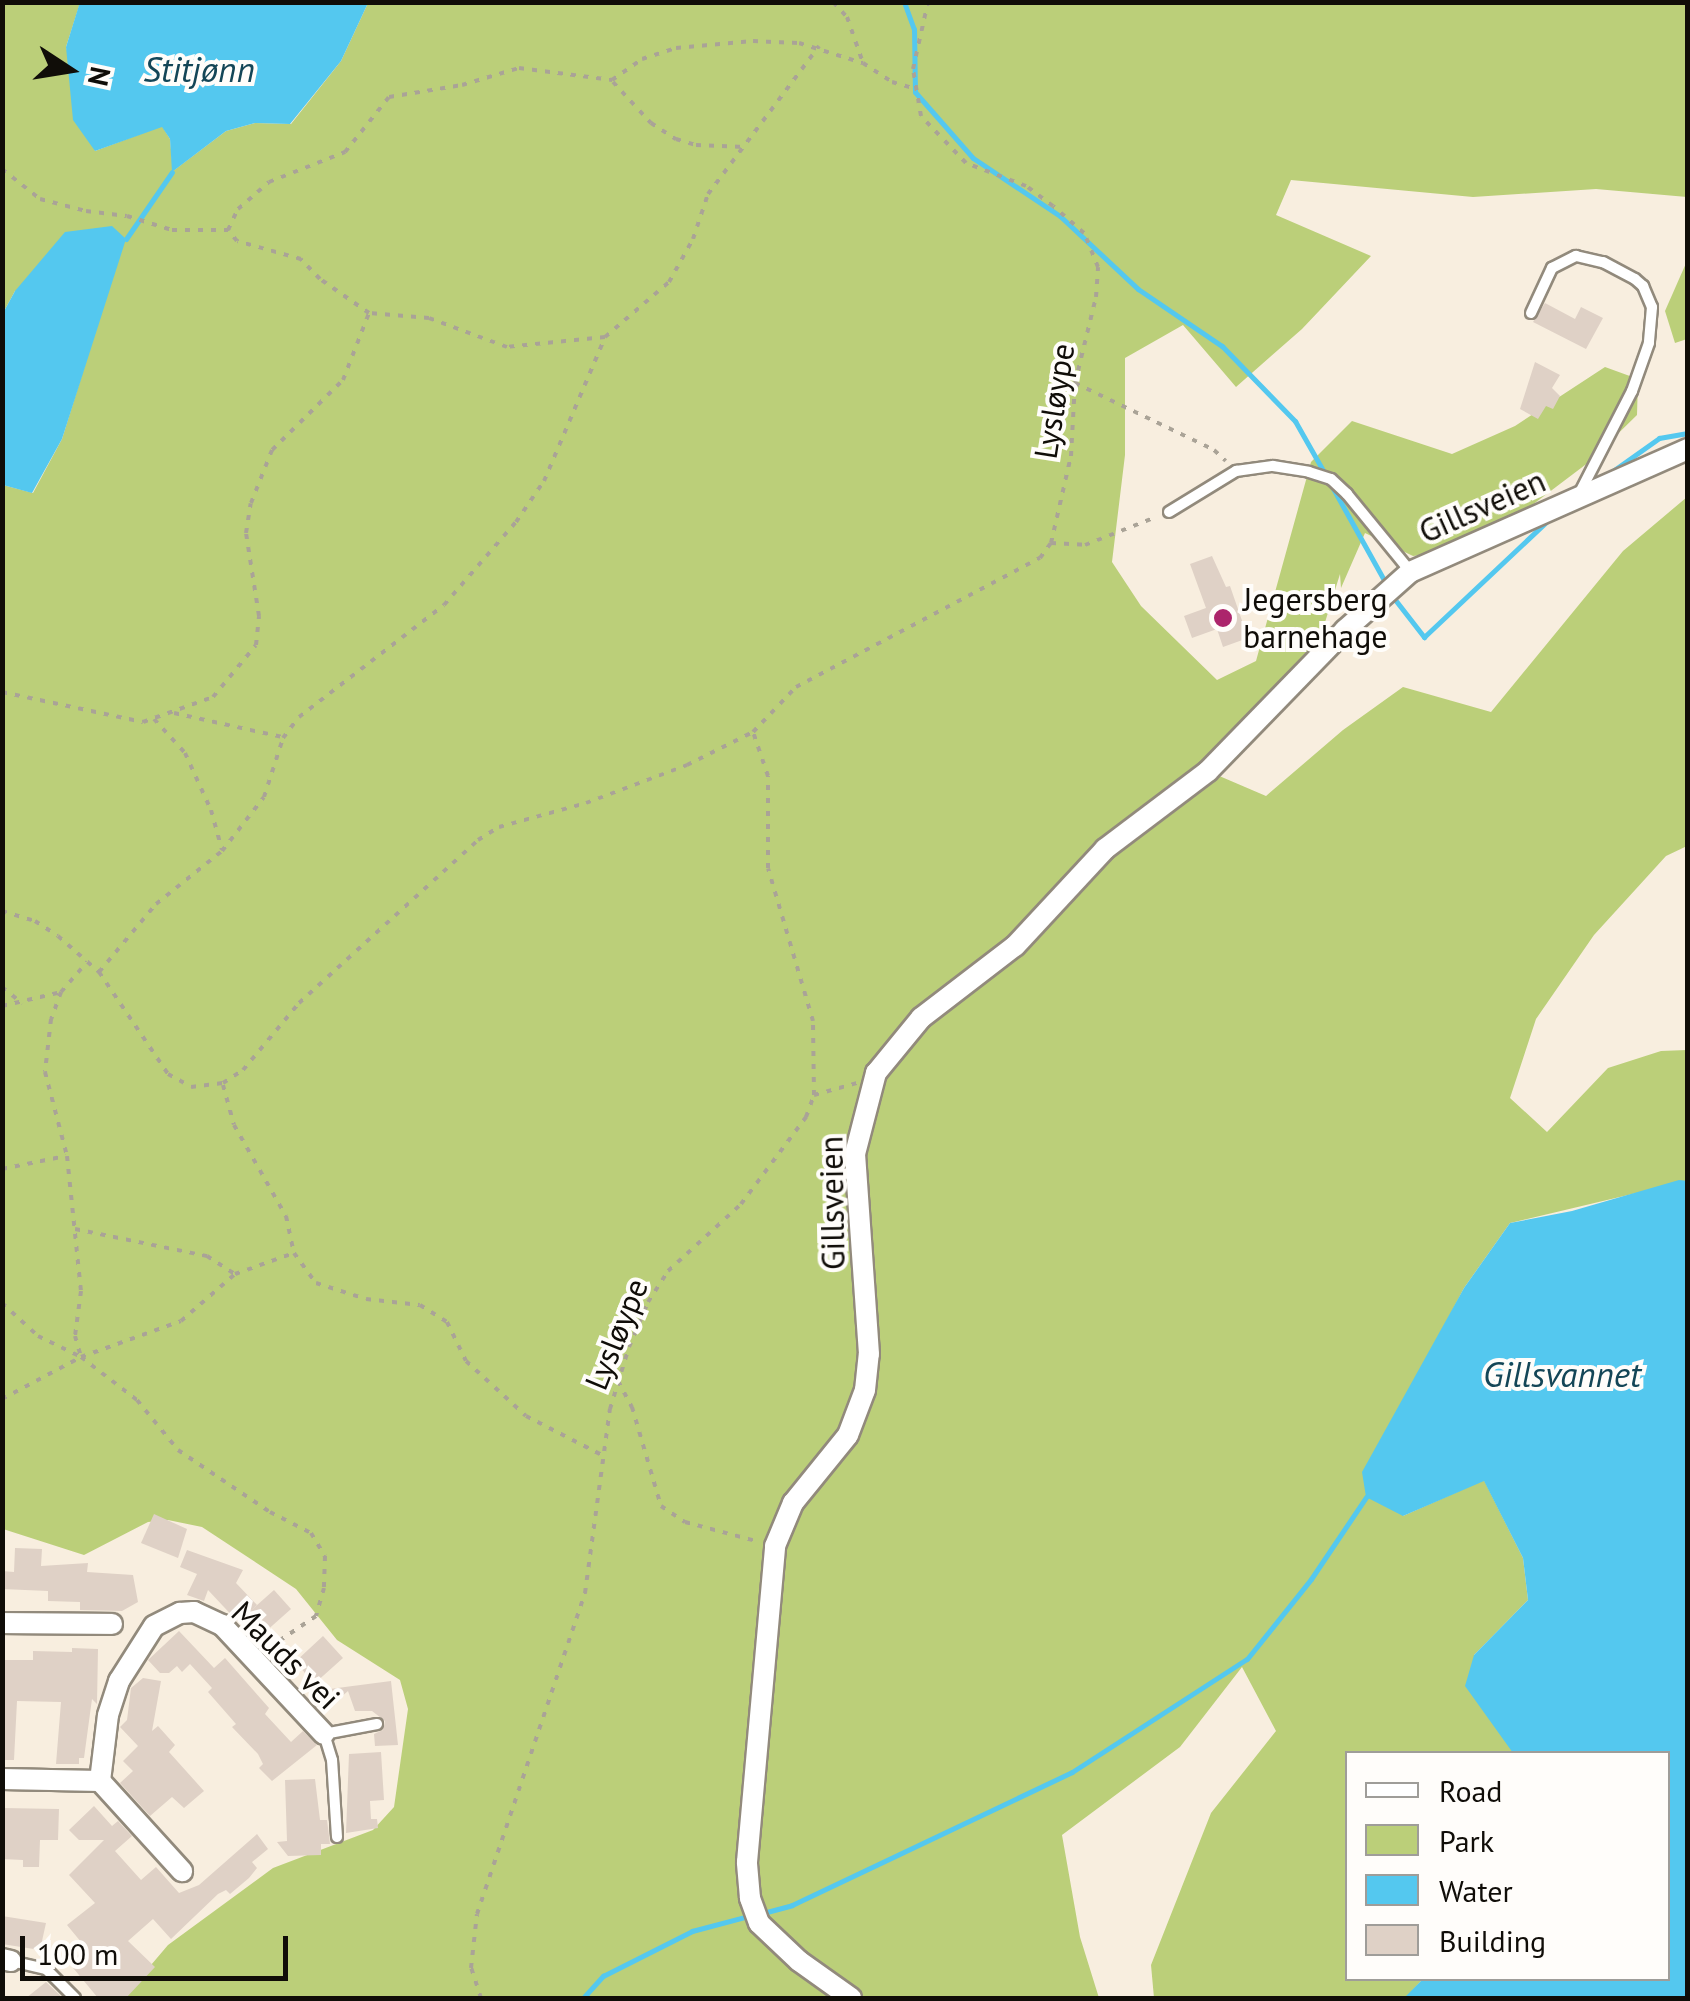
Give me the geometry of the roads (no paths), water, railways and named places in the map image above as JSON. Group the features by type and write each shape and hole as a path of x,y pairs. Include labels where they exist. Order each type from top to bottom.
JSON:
{"street":[{"name":"Gillsveien","path":"851,1998 780,1945 759,1923 750,1898 750,1794 775,1546 793,1503 848,1435 865,1390 869,1354 855,1154 869,1086 897,1041 921,1018 1015,946 1105,849 1208,771 1345,630 1410,572 1578,494 1688,450"},
{"name":"Mauds vei","path":"100,1781 112,1699 136,1649 167,1616 194,1612 222,1624 324,1734"},
{"path":"2,1623 112,1624"},
{"path":"2,1779 100,1781 182,1871"}],"lane":[{"name":"Gillsveien","path":"1531,313 1552,268 1576,256 1604,262 1634,279 1652,308 1648,342 1632,391 1578,494"},
{"name":"Gillsveien","path":"1170,512 1236,471 1285,467 1331,479 1362,509 1410,572"},
{"path":"324,1734 377,1724"},
{"name":"Mauds vei","path":"324,1734 332,1760 337,1838"},
{"path":"7,1960 46,1969 74,1998"}],"water":[{"name":"Stitjønn","path":"80,2 368,3 341,61 290,124 255,123 226,131 172,172 170,139 162,127 95,151 73,120 66,47"},
{"path":"112,226 126,239 62,439 32,493 3,485 3,313 15,291 65,232"},
{"name":"Gillsvannet","path":"1679,1180 1688,1181 1687,1998 1410,1998 1406,1996 1421,1981 1670,1981 1670,1751 1512,1751 1465,1686 1474,1655 1528,1600 1523,1558 1484,1481 1403,1516 1366,1497 1362,1472 1464,1288 1510,1223 1572,1211"}],"waterway":[{"path":"904,2 914,29 915,92 973,158 1060,216 1138,289 1222,346 1295,421 1325,474"},
{"path":"126,239 172,172"},
{"path":"1607,475 1659,438 1688,433"},
{"path":"1330,483 1388,587"},
{"path":"1393,597 1424,637 1547,521"},
{"path":"763,1913 792,1905 1072,1772 1247,1659 1311,1579 1366,1497"},
{"path":"583,1998 603,1976 692,1931 752,1915"}],"place":[{"name":"Jegersberg barnehage","path":"1223,618"}]}
